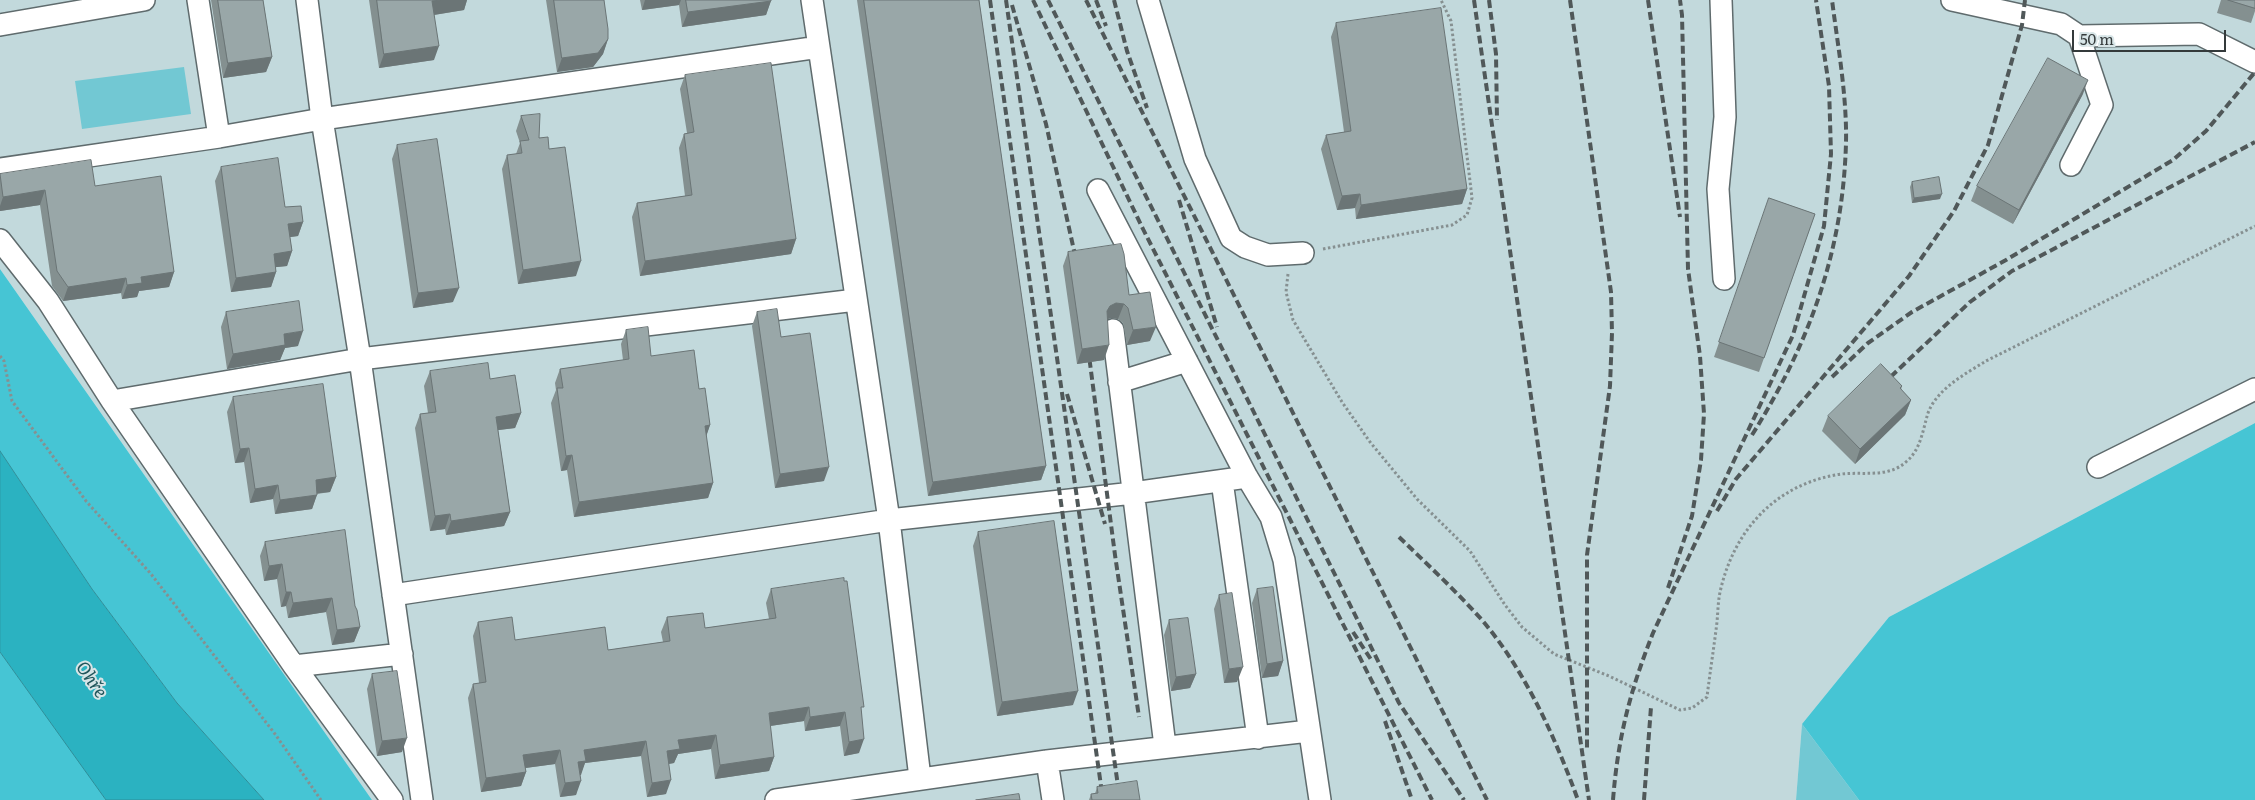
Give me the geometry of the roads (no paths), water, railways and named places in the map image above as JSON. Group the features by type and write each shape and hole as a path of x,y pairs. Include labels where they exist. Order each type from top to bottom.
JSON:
{"lane":[{"path":"0,25 144,0"},
{"path":"198,0 219,137"},
{"path":"308,0 322,119 360,359 422,800"},
{"path":"812,0 889,520 920,778"},
{"path":"1721,0 1725,117 1718,189 1724,279"},
{"path":"1952,0 2062,24 2079,36 2199,34 2255,62"},
{"path":"1149,2 1195,159 1232,238 1245,247 1268,255 1303,253"},
{"path":"2071,164 2102,105 2079,36"},
{"path":"0,169 219,137 322,119 819,48"},
{"path":"1098,190 1247,476 1271,517 1284,560 1320,800"},
{"path":"0,240 48,301 112,400 294,666 392,800"},
{"path":"112,400 360,359 856,300"},
{"path":"1113,330 1165,746"},
{"path":"1119,382 1187,361"},
{"path":"2098,467 2255,389"},
{"path":"393,595 889,520 1133,493 1247,476"},
{"path":"1222,481 1258,738"},
{"path":"294,666 402,654"},
{"path":"776,800 821,797 920,778 1047,761 1165,746 1258,738 1310,731"},
{"path":"1047,761 1053,800"}],"water":[{"name":"Ohře","path":"0,451 92,589 177,703 264,800 106,800 0,652"}],"railway":[{"path":"990,0 1103,800"},
{"path":"1006,0 1120,800"},
{"path":"1033,0 1143,229 1432,800"},
{"path":"1048,0 1399,703 1464,800"},
{"path":"1086,0 1487,800"},
{"path":"1096,0 1106,26"},
{"path":"1114,0 1127,51 1147,108"},
{"path":"1474,0 1589,800"},
{"path":"1489,0 1496,54 1497,120"},
{"path":"1570,0 1611,292 1612,333 1610,386 1587,555 1587,750"},
{"path":"1648,0 1680,217"},
{"path":"1668,588 1692,516 1701,460 1704,414 1700,356 1688,269 1682,15 1680,0"},
{"path":"1613,800 1618,755 1626,715 1645,654 1653,633 1793,335 1824,226 1831,154 1829,86 1816,0"},
{"path":"1752,435 1772,401 1806,331 1830,259 1838,222 1843,183 1846,125 1842,72 1832,0"},
{"path":"1717,511 1736,479 1909,276 1954,211 1988,145 2022,25 2025,0"},
{"path":"1012,5 1046,124 1077,264"},
{"path":"1832,377 1868,343 1912,312 2006,260 2173,160 2206,131 2255,72"},
{"path":"1882,385 1970,302 2012,271 2255,142"},
{"path":"1179,200 1217,327"},
{"path":"1088,348 1115,555 1139,717"},
{"path":"1067,394 1105,524"},
{"path":"1399,537 1452,588 1498,640 1526,683 1538,706 1578,800"},
{"path":"1353,632 1372,661"},
{"path":"1644,800 1651,707"},
{"path":"1385,721 1412,800"}]}
